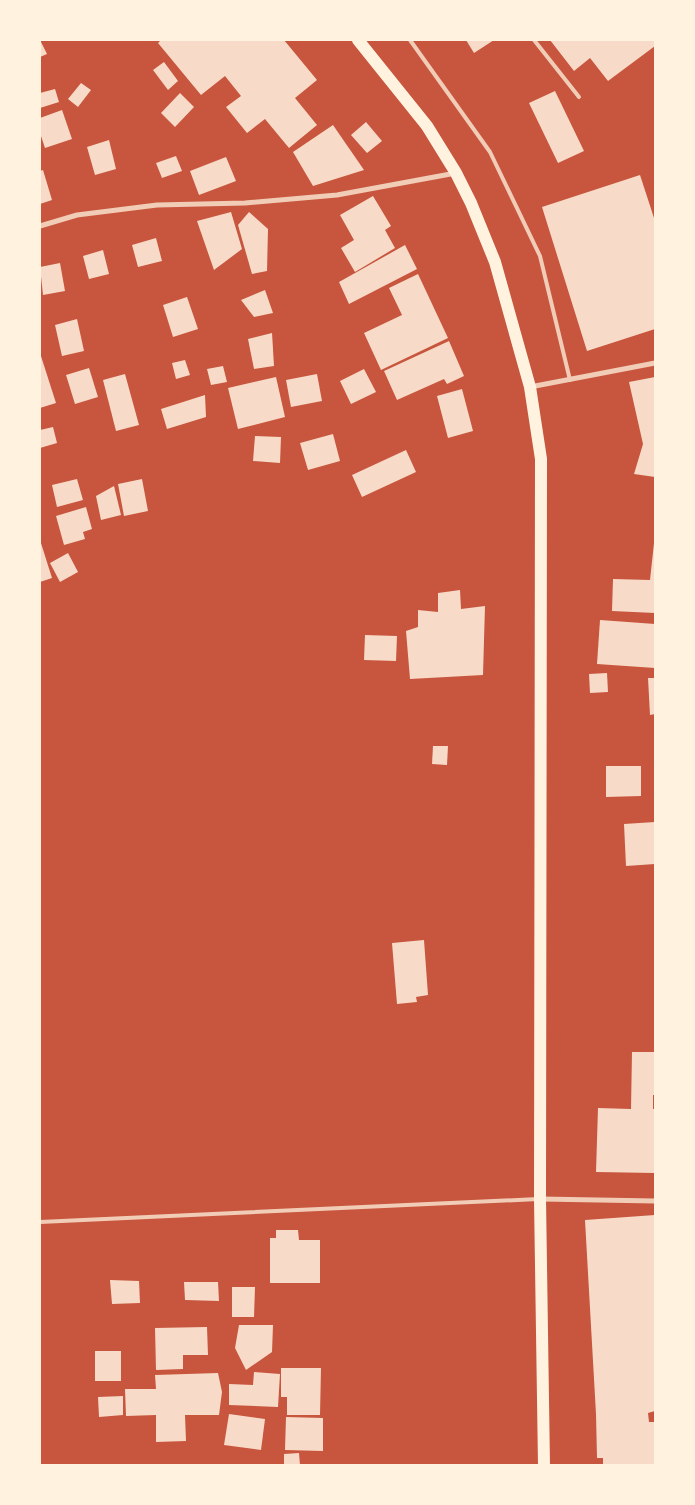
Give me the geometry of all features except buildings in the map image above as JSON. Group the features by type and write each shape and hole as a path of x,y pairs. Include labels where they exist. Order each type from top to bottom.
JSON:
{"main road":[{"path":"358,40 426,126 456,173 471,203 495,262 530,387 541,460 540,1199 544,1465"}],"street":[{"path":"40,226 77,215 157,205 246,203 337,195 456,173"},
{"path":"530,387 655,363"},
{"path":"540,1199 655,1201"}],"lane":[{"path":"410,40 490,152 540,256 570,380"},
{"path":"534,40 579,98"},
{"path":"40,1222 540,1199"}]}
